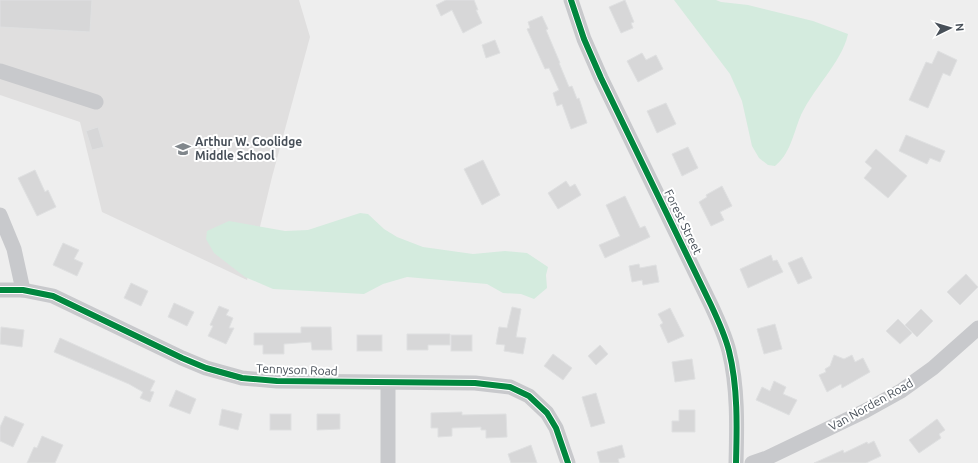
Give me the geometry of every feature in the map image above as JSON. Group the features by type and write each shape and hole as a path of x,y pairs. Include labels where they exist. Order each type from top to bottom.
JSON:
{"street":[{"name":"Forest Street","path":"571,0 578,24 596,68 711,305 724,336 729,351 735,387 736,463"},
{"path":"0,71 96,102"},
{"path":"0,215 14,249 23,290"},
{"name":"Tennyson Road","path":"0,290 39,292 68,302 182,358 233,376 276,382 475,383 500,385 520,391 536,401 547,413 556,428 568,463"},
{"name":"Van Norden Road","path":"752,463 774,455 883,401 933,368 978,328"},
{"path":"388,383 388,463"}],"shaded area":[{"name":"Arthur W. Coolidge Middle School","path":"0,0 299,0 310,37 272,177 247,280 102,212 80,122 0,95"}],"green space":[{"path":"674,0 716,0 721,2 748,5 813,21 848,34 845,45 839,56 804,109 787,151 780,162 775,166 768,165 759,158 752,146 742,101 730,74"},
{"path":"360,213 368,214 384,229 397,237 423,247 473,254 505,251 527,253 548,267 546,275 547,288 534,299 521,294 503,293 487,284 407,277 383,284 364,294 273,289 245,277 214,253 206,239 207,231 229,221 285,231 308,230"}],"building":[{"path":"0,0 92,0 90,32 0,27"},
{"path":"446,0 474,0 478,10 476,10 482,23 463,33 452,10 441,16 436,5"},
{"path":"625,0 634,22 631,23 633,28 621,33 609,7"},
{"path":"542,16 548,29 546,30 569,87 572,86 577,99 579,98 587,123 571,129 562,104 557,106 553,93 559,90 549,68 545,69 527,29 530,28 528,22"},
{"path":"495,40 500,53 486,58 482,45"},
{"path":"938,51 957,60 950,76 943,73 928,108 909,100 926,62 932,64"},
{"path":"642,53 646,60 656,55 663,69 638,82 627,61"},
{"path":"666,103 676,124 657,133 647,111"},
{"path":"98,127 104,147 92,150 86,131"},
{"path":"906,135 945,151 940,162 930,158 927,164 899,151"},
{"path":"688,147 698,168 682,176 672,154"},
{"path":"876,149 907,176 888,198 864,178 872,168 865,162"},
{"path":"483,160 500,195 482,205 464,169"},
{"path":"35,170 45,192 48,190 56,207 37,216 18,178"},
{"path":"566,181 570,187 575,184 581,195 558,209 548,193"},
{"path":"722,186 732,206 720,212 724,220 711,226 699,202 707,197 706,195"},
{"path":"625,196 640,228 645,226 650,237 605,258 599,245 620,236 606,205"},
{"path":"63,243 79,250 74,259 83,263 77,276 53,265"},
{"path":"771,255 773,261 777,260 783,272 748,288 740,269"},
{"path":"802,257 812,278 798,284 788,263"},
{"path":"639,264 640,268 656,265 659,282 643,285 642,280 632,282 629,266"},
{"path":"966,274 978,287 960,305 947,292"},
{"path":"131,283 148,291 141,306 124,298"},
{"path":"174,303 194,312 187,326 168,317"},
{"path":"219,306 229,310 226,315 233,318 229,328 234,328 226,344 208,336 213,326 210,325"},
{"path":"512,307 521,309 516,337 526,338 523,354 504,351 505,345 496,344 499,327 507,328"},
{"path":"670,308 684,336 668,343 660,325 663,323 658,314"},
{"path":"921,309 933,321 917,337 905,325"},
{"path":"898,319 912,333 900,344 886,331"},
{"path":"775,324 782,349 764,354 757,329"},
{"path":"1,327 24,330 22,347 0,344"},
{"path":"301,327 331,327 332,350 312,350 311,342 284,344 284,354 263,354 263,345 254,345 254,333 301,333"},
{"path":"407,334 450,334 450,345 428,345 428,350 407,350"},
{"path":"357,335 382,335 382,351 357,351"},
{"path":"451,335 472,335 472,351 451,351"},
{"path":"60,338 155,381 150,391 154,392 150,402 140,398 143,392 129,384 54,352"},
{"path":"600,345 608,354 596,365 588,356"},
{"path":"553,354 572,368 563,380 544,366"},
{"path":"834,355 844,359 852,355 855,362 863,358 870,372 842,388 841,384 827,392 819,375 826,372 825,369 830,366"},
{"path":"692,359 695,379 675,382 672,362"},
{"path":"774,381 786,387 783,394 797,400 789,415 756,400 762,387 770,391"},
{"path":"176,390 196,399 190,414 169,406"},
{"path":"596,393 605,423 591,427 582,397"},
{"path":"222,409 242,414 238,430 219,425"},
{"path":"679,410 695,410 695,432 672,432 672,421 679,421"},
{"path":"462,412 462,415 506,414 507,437 486,438 486,430 481,430 481,427 452,428 452,436 438,437 438,428 431,428 431,413"},
{"path":"270,414 291,414 291,430 270,430"},
{"path":"317,414 340,414 340,429 317,430"},
{"path":"5,416 24,424 13,447 0,441 0,427"},
{"path":"937,419 945,430 939,434 941,438 919,453 909,440"},
{"path":"42,436 63,445 55,463 27,463 34,447 37,448"},
{"path":"874,441 881,456 866,463 814,463 843,450 844,453 867,442 868,444"},
{"path":"531,445 537,463 511,463 508,454"},
{"path":"622,445 625,457 618,459 619,463 600,463 597,452"}],"cycle path":[{"path":"571,0 584,39 601,78 719,322 729,351 734,379 737,421 736,463"},
{"path":"0,290 23,290 53,296 182,358 206,368 242,378 277,381 475,383 510,387 529,396 547,413 556,428 568,463"}],"place":[{"name":"Arthur W. Coolidge Middle School","path":"183,149"}]}
